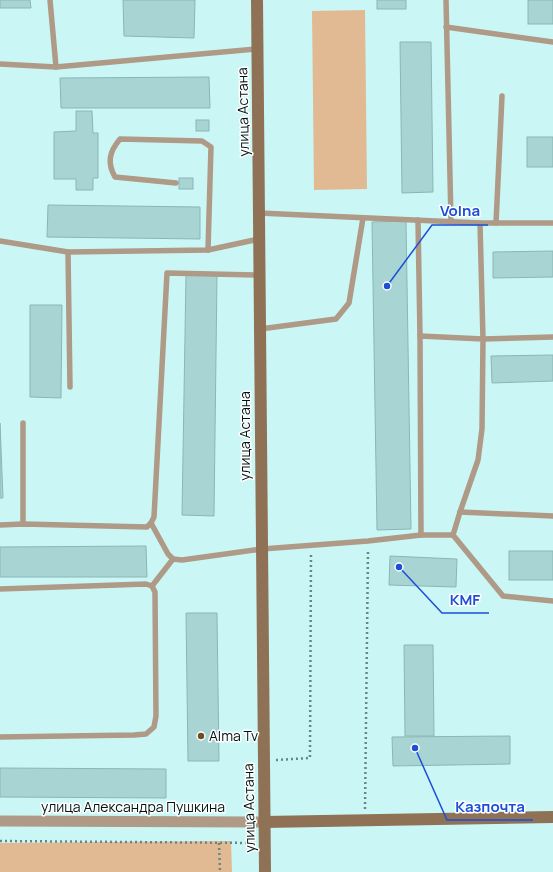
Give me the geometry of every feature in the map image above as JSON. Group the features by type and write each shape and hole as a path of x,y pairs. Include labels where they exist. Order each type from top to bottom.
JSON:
{"street":[{"name":"улица Астана","path":"257,0 265,872"},
{"name":"улица Александра Пушкина","path":"0,821 264,822 553,817"}],"lane":[{"path":"50,0 56,67"},
{"path":"446,0 451,221"},
{"path":"446,27 553,42"},
{"path":"0,65 56,67 257,49"},
{"path":"496,223 502,96"},
{"path":"176,183 115,177 110,168 112,148 120,139 202,141 211,147 208,250"},
{"path":"259,213 480,223 553,223"},
{"path":"260,329 336,319 342,313 349,303 363,218"},
{"path":"418,220 421,535"},
{"path":"453,534 478,460 482,429 483,339 480,223"},
{"path":"0,241 68,252 208,250 259,239"},
{"path":"68,252 70,387"},
{"path":"0,525 23,524 147,527 154,517 167,272 259,275"},
{"path":"420,336 483,339 553,337"},
{"path":"23,423 23,524"},
{"path":"460,512 553,516"},
{"path":"151,523 168,554 173,559 182,560 262,549 368,541 421,535 453,534"},
{"path":"453,534 503,596 553,601"},
{"path":"152,586 173,559"},
{"path":"0,589 146,584 152,586 155,592 156,700 154,727 146,734 0,737"}],"path":[{"path":"365,820 368,541"},
{"path":"264,761 310,758 311,545"},
{"path":"0,841 264,843"},
{"path":"219,843 220,872"}],"shaded area":[{"path":"365,10 367,189 314,190 312,11"},
{"path":"231,841 232,872 0,872 0,843"}],"building":[{"path":"0,0 30,0 31,8 0,8"},
{"path":"123,0 195,0 194,38 124,36"},
{"path":"377,0 406,0 406,9 377,9"},
{"path":"528,0 553,0 553,24 528,24"},
{"path":"400,42 431,42 433,192 402,193"},
{"path":"209,77 210,108 61,108 60,78"},
{"path":"76,111 92,111 93,133 98,133 98,178 93,178 93,190 76,190 76,179 54,179 54,132 76,131"},
{"path":"196,120 209,120 209,131 196,131"},
{"path":"527,137 553,137 553,167 527,167"},
{"path":"179,178 193,178 193,189 179,189"},
{"path":"48,205 200,207 200,239 47,237"},
{"path":"406,221 411,529 377,530 372,222"},
{"path":"553,251 553,277 493,278 493,252"},
{"path":"186,274 217,275 214,516 182,515"},
{"path":"30,305 62,305 61,398 30,397"},
{"path":"553,355 553,381 492,383 491,356"},
{"path":"0,423 3,498 0,498"},
{"path":"146,546 147,577 0,577 0,547"},
{"path":"509,551 553,551 553,580 509,580"},
{"path":"390,556 457,559 456,587 389,585"},
{"path":"186,613 217,613 219,761 188,761"},
{"path":"404,645 433,645 434,736 405,736"},
{"path":"510,736 510,764 393,766 392,737"},
{"path":"0,768 166,769 166,798 0,797"}],"place":[{"name":"Volna","path":"387,286"},
{"name":"KMF","path":"399,567"},
{"name":"Alma Tv","path":"201,736"},
{"name":"Казпочта","path":"415,748"}]}
